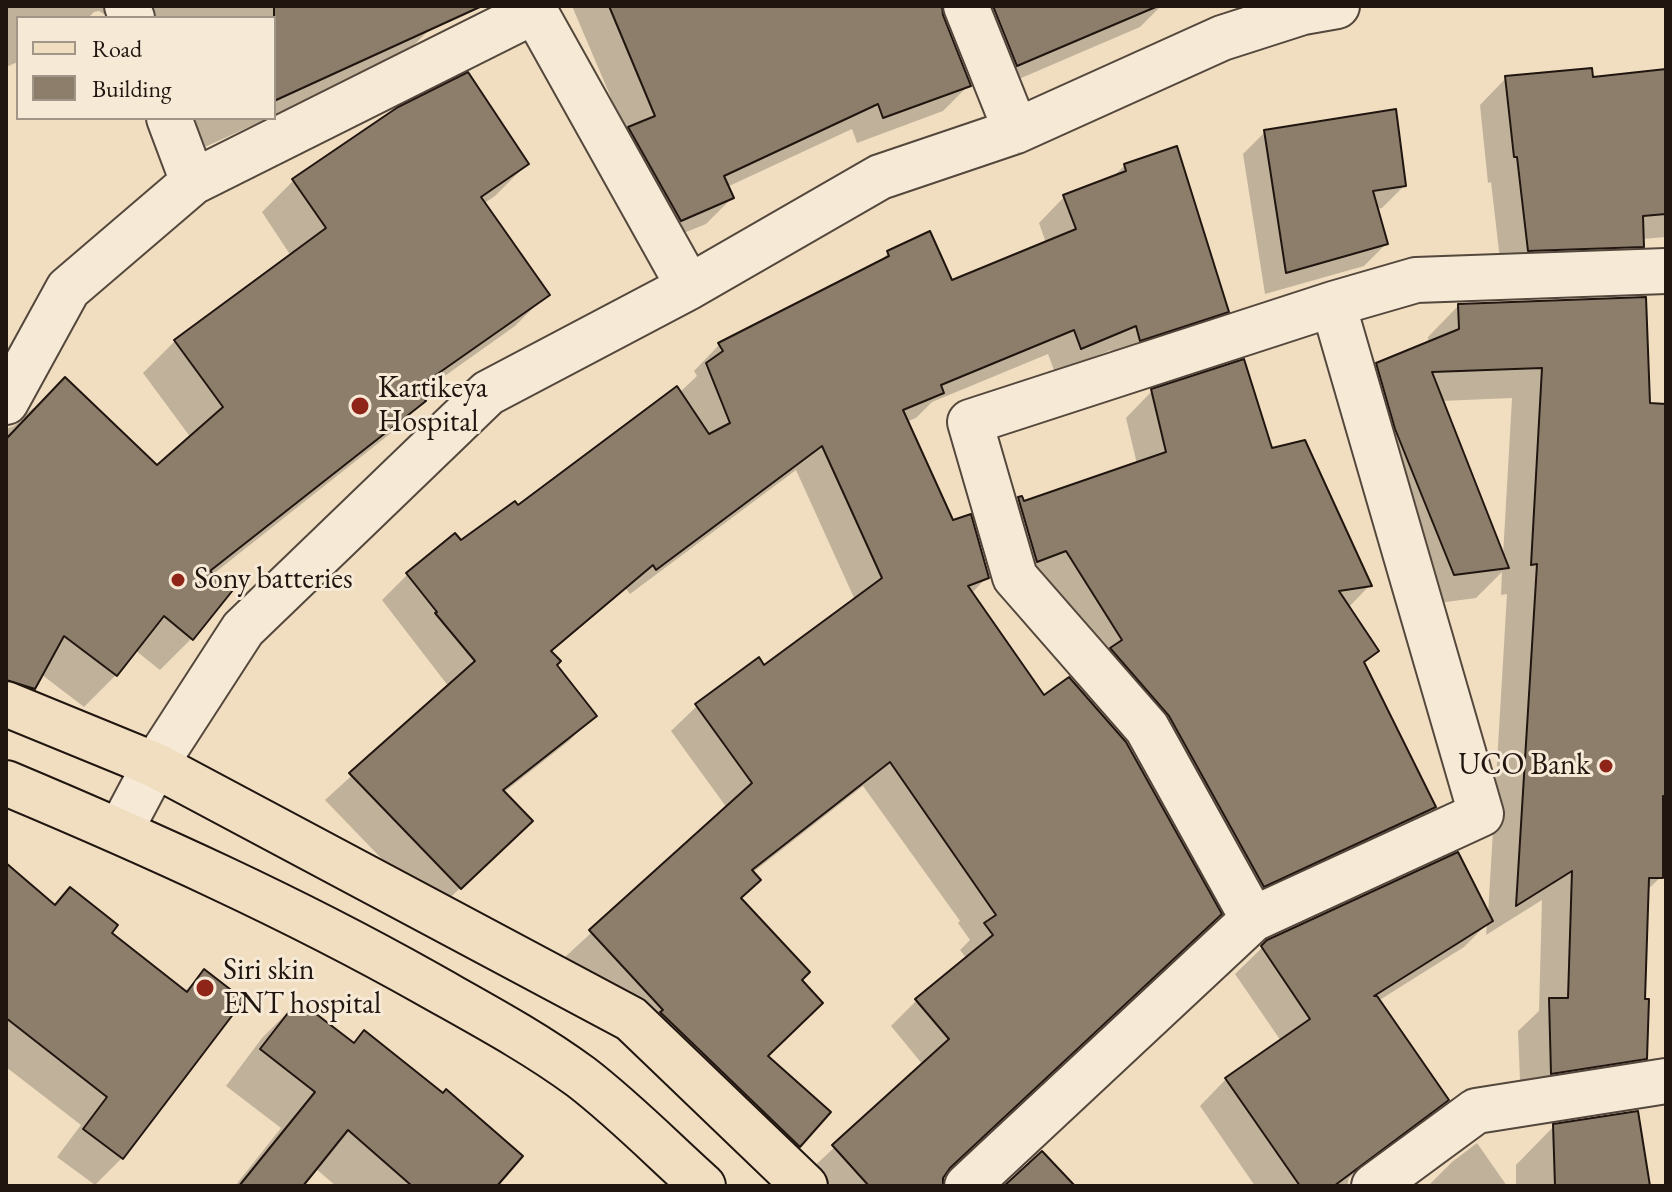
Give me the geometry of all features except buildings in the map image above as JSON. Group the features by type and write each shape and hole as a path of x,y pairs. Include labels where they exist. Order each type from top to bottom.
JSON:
{"main road":[{"path":"6,704 155,765 631,1019 805,1186"},
{"path":"6,783 261,896 387,961 525,1038 583,1079 703,1186"}],"street":[{"path":"966,6 1016,131"},
{"path":"120,831 155,765 243,629 488,393 689,287 880,177 1016,131 1215,22 1337,6"},
{"path":"6,402 68,289 193,182 532,9 689,287"},
{"path":"170,120 193,182"},
{"path":"1253,919 1147,728 1015,577 970,422 1416,280 1666,271"},
{"path":"967,1186 1253,919 1481,814 1333,304"},
{"path":"1374,1186 1476,1111 1666,1081"}],"place":[{"name":"Kartikeya Hospital","path":"360,406"},
{"name":"Sony batteries","path":"178,580"},
{"name":"UCO Bank","path":"1606,766"},
{"name":"Siri skin ENT hospital","path":"205,988"}]}
